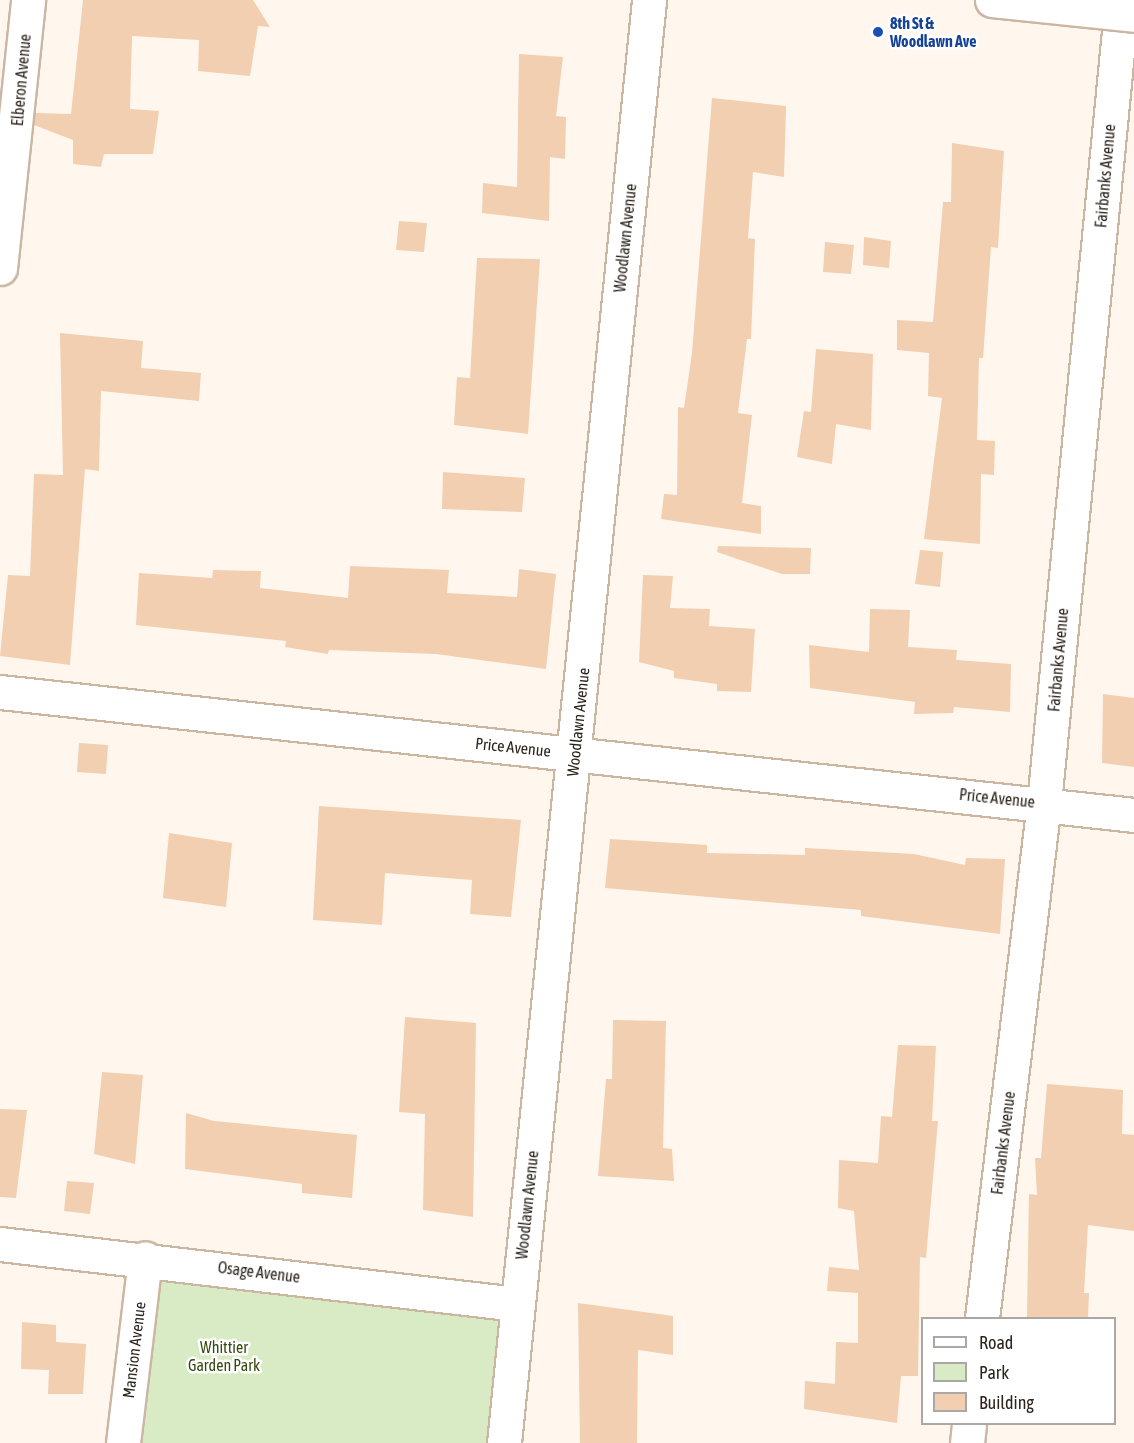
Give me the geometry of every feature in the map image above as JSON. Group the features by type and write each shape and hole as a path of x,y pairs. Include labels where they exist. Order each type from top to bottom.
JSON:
{"street":[{"name":"Elberon Avenue","path":"0,268 10,86 28,0"},
{"name":"Woodlawn Avenue","path":"504,1443 649,0"},
{"path":"992,0 1134,15"},
{"name":"Fairbanks Avenue","path":"982,1317 1044,803 1122,0"},
{"name":"Price Avenue","path":"0,692 1044,803 1134,816"},
{"name":"Osage Avenue","path":"0,1244 145,1258 517,1305"},
{"name":"Mansion Avenue","path":"123,1443 145,1258"},
{"path":"967,1443 969,1425"}],"green space":[{"name":"Whittier Garden Park","path":"145,1258 517,1304 504,1443 123,1443"}],"building":[{"path":"83,0 253,0 270,27 258,26 250,76 198,71 199,40 132,36 130,109 159,111 153,154 104,154 101,167 73,164 73,140 34,125 35,113 71,114"},
{"path":"519,54 563,57 556,116 566,117 565,159 550,157 549,221 482,213 483,183 517,187"},
{"path":"712,98 786,106 784,177 753,172 748,238 755,239 751,339 747,339 738,413 752,415 742,503 761,506 761,534 661,519 664,494 677,495 678,407 684,408 692,353"},
{"path":"952,143 1004,151 998,248 991,247 983,358 979,358 977,440 995,441 994,475 981,474 980,544 924,539 942,398 928,396 929,353 897,350 897,320 933,322 943,202 951,202"},
{"path":"399,221 427,223 424,252 396,250"},
{"path":"864,237 891,241 889,268 863,265"},
{"path":"825,242 854,245 851,274 823,272"},
{"path":"477,258 540,259 528,434 454,425 457,377 470,378"},
{"path":"60,333 143,341 141,368 201,373 199,401 101,391 99,471 85,469 70,665 0,656 8,575 30,576 34,474 63,475"},
{"path":"816,349 873,354 871,430 836,424 832,464 797,457 804,411 811,412"},
{"path":"443,472 525,478 522,512 442,509"},
{"path":"718,546 811,548 810,574 782,574 717,552"},
{"path":"920,550 943,552 940,587 915,584"},
{"path":"350,566 449,570 447,593 517,597 519,569 556,574 546,669 436,654 329,650 328,654 285,647 286,641 136,625 139,573 212,578 213,570 261,571 260,588 348,598"},
{"path":"643,575 673,576 670,608 710,609 709,626 755,629 751,692 717,691 717,684 674,678 674,671 639,662"},
{"path":"870,609 910,610 908,647 957,650 956,660 1011,664 1010,712 954,707 953,713 914,714 915,702 810,688 809,645 869,652"},
{"path":"1103,694 1134,698 1134,767 1102,763"},
{"path":"79,743 108,745 106,774 77,772"},
{"path":"319,806 521,820 511,917 470,914 472,880 385,873 382,925 313,920"},
{"path":"169,833 232,843 226,907 163,898"},
{"path":"610,839 707,845 707,853 805,855 805,848 914,854 965,865 966,858 1005,859 1000,934 861,916 861,910 605,888"},
{"path":"405,1017 476,1023 473,1217 423,1210 425,1114 399,1112"},
{"path":"613,1020 666,1021 663,1148 672,1149 674,1181 598,1176 606,1079 612,1079"},
{"path":"898,1045 936,1046 932,1121 938,1121 926,1258 920,1257 918,1376 901,1376 897,1423 804,1409 805,1381 835,1384 836,1342 858,1343 858,1293 827,1291 829,1267 859,1270 854,1211 838,1208 839,1160 878,1163 881,1116 892,1117"},
{"path":"102,1072 143,1075 135,1164 94,1154"},
{"path":"1047,1084 1123,1090 1122,1134 1134,1135 1134,1231 1088,1225 1084,1293 1089,1293 1088,1317 1027,1317 1029,1194 1037,1195 1035,1158 1041,1158"},
{"path":"0,1109 27,1110 16,1198 0,1197"},
{"path":"186,1113 214,1121 357,1135 352,1198 302,1193 302,1184 185,1169"},
{"path":"67,1181 94,1183 90,1214 64,1211"},
{"path":"578,1303 673,1316 673,1355 638,1350 637,1443 580,1443"},
{"path":"22,1322 56,1325 56,1342 86,1344 83,1394 48,1394 49,1370 21,1369"}],"place":[{"name":"8th St & Woodlawn Ave","path":"878,32"}]}
